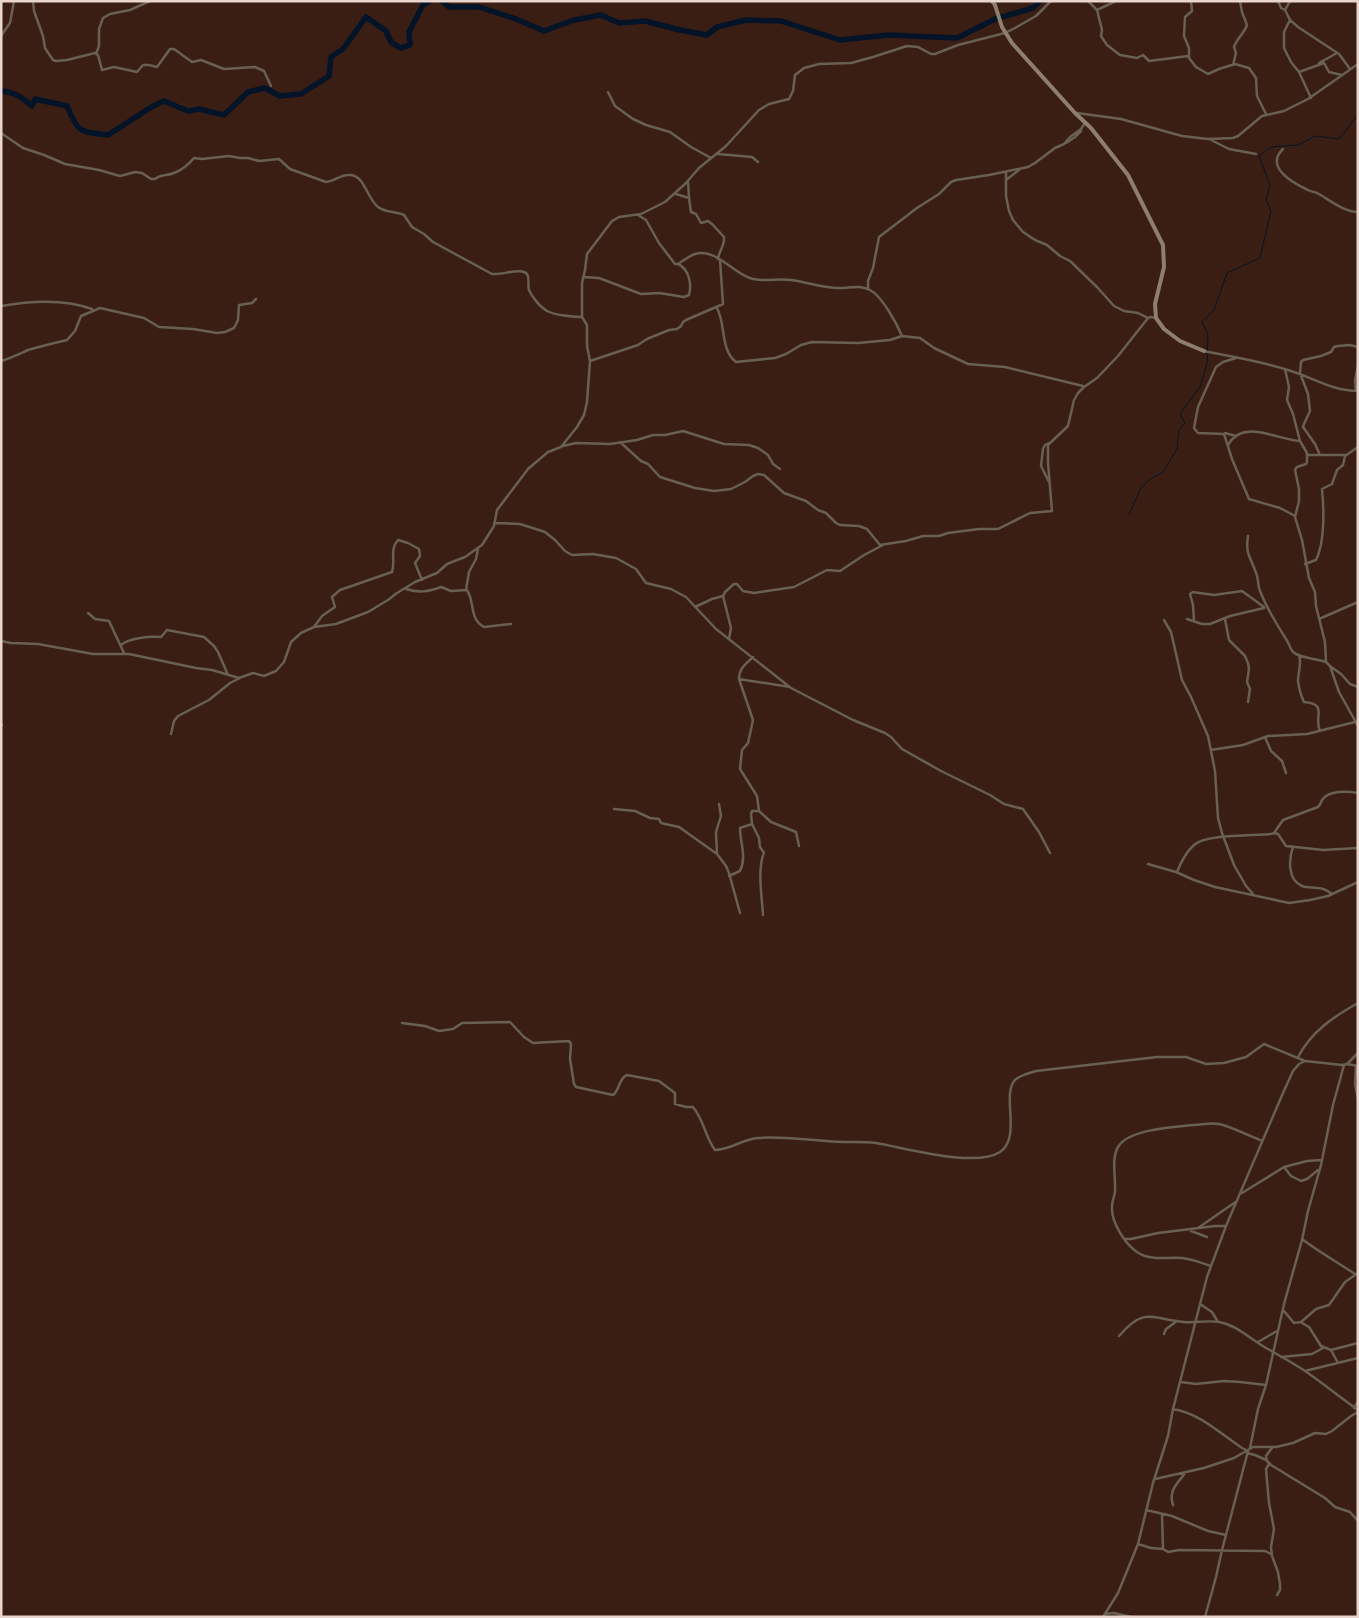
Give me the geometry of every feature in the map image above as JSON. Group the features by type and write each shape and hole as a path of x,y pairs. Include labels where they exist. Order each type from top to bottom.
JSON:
{"street":[{"path":"1,36 10,23 14,1"},
{"path":"33,1 34,11 43,36 45,48 53,60 67,60 96,54"},
{"path":"96,54 99,46 99,29 104,17 130,10 150,1"},
{"path":"992,1 1005,33 1020,52 1085,122 1128,175 1163,245 1164,267 1155,304 1156,318 1164,329 1180,341 1204,351 1285,369 1332,388 1357,391 1355,381 1358,365"},
{"path":"561,447 577,427 585,411 590,361 587,346 587,325 582,317 582,283 587,254 612,220 644,212 665,202 699,168 726,146 759,110 774,102 789,99 793,91 795,75 804,68 819,64 851,63 907,46 918,47 931,54 935,54 958,45 1005,33 1036,16 1050,1"},
{"path":"1088,1 1096,10 1102,30 1101,38 1118,55 1137,58 1144,55 1149,61 1188,56"},
{"path":"1096,10 1116,1"},
{"path":"1188,56 1190,50 1184,36 1184,28 1185,17 1192,11 1191,1"},
{"path":"1233,65 1236,53 1234,47 1236,40 1244,33 1247,25 1240,1"},
{"path":"1278,1 1281,8 1286,10 1290,20 1337,53 1350,69"},
{"path":"1286,10 1290,1"},
{"path":"1290,20 1284,32 1284,48 1299,72 1311,98"},
{"path":"96,54 102,70 114,67 137,72 143,65 157,67 170,49 174,49 192,62 201,60 224,69 251,67 260,69 267,75 271,86"},
{"path":"1299,72 1337,53"},
{"path":"1188,56 1196,67 1208,74 1233,65 1247,67 1252,71 1257,80 1257,96 1266,114"},
{"path":"1315,65 1324,63 1330,72 1342,75"},
{"path":"1076,113 1121,119 1182,136 1208,138 1236,137 1266,114 1284,111 1311,98 1358,64"},
{"path":"608,92 615,106 633,119 670,132 711,158"},
{"path":"1006,180 1075,137 1085,122"},
{"path":"1,133 23,148 65,164 120,176 135,172 155,179 160,175 180,170 194,158 229,156 259,161 279,159 290,168 326,182 347,174 357,176 377,206 384,211 404,215 412,227 433,242 492,274 525,272 528,276 528,286 532,296 547,311 582,317"},
{"path":"1208,138 1229,149 1256,154"},
{"path":"1283,149 1278,153 1276,162 1278,168 1286,177 1346,210 1358,212"},
{"path":"716,154 752,157 758,162"},
{"path":"868,289 868,281 873,268 879,237 939,194 951,182 1028,167"},
{"path":"1006,172 1006,196 1009,211 1013,220 1024,232 1035,240 1048,245 1057,254 1070,261 1114,306 1124,312 1138,313 1148,318 1150,316 1156,318"},
{"path":"590,361 636,346 669,330 677,329 686,320 724,304 719,259 724,237 712,224 708,221 700,222 696,214 691,212 688,180"},
{"path":"675,194 689,198"},
{"path":"583,277 599,278 641,294 659,292 684,297 689,294 691,287 684,267 672,261 646,220 644,212"},
{"path":"637,214 646,220"},
{"path":"678,264 695,254 703,253 719,259 751,279 793,280 838,289 856,286 868,289 876,294 895,318 902,336"},
{"path":"1,360 13,358 29,350 50,345 56,341 67,340 75,331 81,316 100,308 139,317 159,327 221,333 230,330 237,324 239,305 251,303 256,299"},
{"path":"1,306 25,303 67,303 92,309 93,311"},
{"path":"717,308 722,322 726,348 732,359 738,362 775,358 801,345 812,342 858,343 890,340 902,336 920,338 934,348 968,364 1005,367 1084,386"},
{"path":"1050,483 1041,466 1042,450 1047,443 1050,443 1068,426 1074,400 1084,386 1101,374 1126,348 1148,318"},
{"path":"1320,455 1303,427 1310,411 1308,394 1300,374 1301,362 1324,355 1332,351 1334,347 1358,346"},
{"path":"1236,358 1223,362 1216,367 1198,407 1194,422 1194,428 1198,433 1223,433 1236,436"},
{"path":"1285,369 1289,387 1287,400 1300,441 1307,451 1306,464 1297,467 1295,470 1299,489 1299,501 1295,516 1302,540 1305,564 1316,592 1319,619 1325,642 1326,662"},
{"path":"172,734 174,721 178,716 209,700 230,683 253,673 264,676 276,671 284,662 291,642 301,632 314,627 336,624 368,612 404,588 437,573 447,564 465,557 478,548 492,528 498,510 528,469 548,452 576,443 610,444 683,431 724,444 731,443 758,448 768,455 773,464 780,469"},
{"path":"1228,446 1236,436 1256,431 1300,441"},
{"path":"1223,433 1248,498 1280,508 1295,516"},
{"path":"620,442 660,476 695,488 714,491 731,489 753,476 758,474 764,475 784,493 806,501 818,510 826,513 840,525 859,526 867,529 877,542 883,545"},
{"path":"695,607 723,596 734,584 737,584 743,591 754,593 794,587 827,570 840,571 883,545 923,536 939,536 979,529 998,529 1030,513 1050,512 1052,506 1048,447 1050,443"},
{"path":"1305,564 1316,560 1320,550 1324,512 1322,489 1333,483 1337,470 1343,465 1345,456 1358,447"},
{"path":"1307,455 1347,454"},
{"path":"494,523 520,524 545,532 572,555 593,554 610,556 621,560 636,569 644,582 680,593 729,639 791,688 853,720 885,732 900,748 941,771 1004,804 1023,809 1050,854"},
{"path":"1248,536 1246,546 1248,556 1256,572 1266,607 1293,652 1326,662 1350,684 1358,687"},
{"path":"314,627 322,616 334,608 332,597 340,590 392,572 394,568 393,549 398,540 408,542 419,549 420,556 415,563 422,580"},
{"path":"478,548 476,559 469,572 466,590 474,616 484,627 511,624"},
{"path":"404,588 416,592 428,592 441,587 451,591 466,590"},
{"path":"1194,621 1190,594 1192,592 1214,595 1242,591 1266,607"},
{"path":"723,596 731,628 729,639"},
{"path":"1319,619 1358,602"},
{"path":"1188,619 1202,624 1210,624 1225,620 1230,616 1266,607"},
{"path":"88,613 95,619 109,621 124,653"},
{"path":"1164,620 1171,632 1182,680 1205,727 1215,773 1218,818 1223,837 1234,864 1246,886 1254,895"},
{"path":"1225,620 1229,640 1245,656 1248,663 1247,682 1250,689 1248,702"},
{"path":"121,645 132,640 153,636 161,637 167,630 204,637 214,646 221,657 228,675"},
{"path":"1,641 38,644 93,654 124,653 212,670 242,678"},
{"path":"1299,655 1298,680 1300,689 1304,702 1314,703 1317,706 1320,731"},
{"path":"754,657 740,670 739,679 753,720 748,743 742,750 740,769 757,796 759,811 771,822 796,832 799,846"},
{"path":"1330,666 1339,692 1358,726"},
{"path":"739,679 791,688"},
{"path":"1211,750 1243,745 1274,735 1306,734 1355,722"},
{"path":"1265,737 1271,750 1282,761 1286,773"},
{"path":"1274,833 1283,820 1320,806 1324,798 1336,792 1358,793"},
{"path":"717,854 716,832 720,816 719,804"},
{"path":"614,810 635,811 650,818 659,819 662,823 677,826 717,854 726,866 740,913"},
{"path":"759,811 751,812 752,824 764,853 760,884 763,915"},
{"path":"729,876 740,871 743,861 744,854 740,828 752,824"},
{"path":"1176,872 1194,845 1223,837 1274,833 1278,834 1286,846 1323,850 1358,848"},
{"path":"1293,847 1291,852 1291,870 1298,883 1301,886 1321,888 1334,894"},
{"path":"1148,864 1176,872 1203,883 1277,901 1296,903 1334,894 1358,882"},
{"path":"1298,1057 1308,1041 1319,1029 1338,1014 1358,1003"},
{"path":"402,1023 425,1026 439,1031 453,1029 462,1024 510,1022 524,1037 533,1043 569,1041 571,1044 570,1059 576,1087 613,1095 624,1076 631,1075 660,1082 675,1093 675,1104 694,1107 706,1137 715,1150 756,1138 790,1137 828,1142 874,1143 963,1158 986,1157 1001,1151 1010,1141 1011,1091 1014,1082 1020,1076 1036,1071 1162,1057 1186,1057 1202,1064 1212,1064 1246,1057 1264,1044 1305,1061 1357,1066 1355,1084 1358,1099"},
{"path":"1205,1617 1320,1169 1333,1105 1345,1064 1358,1053"},
{"path":"1104,1615 1118,1592 1138,1544 1168,1436 1173,1408 1200,1304 1226,1226 1293,1070 1305,1061"},
{"path":"1212,1266 1182,1258 1148,1258 1135,1251 1124,1239 1116,1222 1112,1206 1115,1193 1116,1152 1124,1140 1137,1134 1160,1129 1217,1123 1262,1141"},
{"path":"1240,1194 1284,1167 1307,1160 1322,1160"},
{"path":"1284,1167 1291,1176 1301,1181 1307,1179 1320,1169"},
{"path":"1197,1229 1238,1200"},
{"path":"1124,1239 1158,1233 1226,1226"},
{"path":"1189,1230 1207,1237"},
{"path":"1301,1322 1316,1309 1329,1305 1345,1282 1356,1274 1302,1240"},
{"path":"1200,1304 1212,1312 1218,1322"},
{"path":"1283,1310 1294,1323 1301,1322 1309,1327 1324,1348 1331,1350 1358,1343"},
{"path":"1119,1336 1130,1324 1141,1317 1161,1317 1195,1323 1218,1322 1237,1328 1304,1371 1358,1411 1330,1433 1315,1433 1293,1443 1273,1447 1256,1447 1234,1458 1204,1468 1155,1479"},
{"path":"1164,1334 1166,1329 1178,1321"},
{"path":"1193,1331 1204,1322"},
{"path":"1258,1343 1278,1330"},
{"path":"1281,1357 1312,1354 1324,1348"},
{"path":"1331,1350 1338,1362"},
{"path":"1304,1371 1358,1358"},
{"path":"1181,1382 1196,1384 1224,1381 1266,1385"},
{"path":"1354,1408 1358,1401"},
{"path":"1173,1408 1192,1415 1324,1498 1334,1507 1350,1512 1358,1521"},
{"path":"1273,1447 1266,1456 1268,1462 1266,1468 1269,1503 1274,1529 1272,1554 1280,1577 1280,1590 1277,1595"},
{"path":"1172,1505 1171,1494 1174,1486 1186,1472"},
{"path":"1146,1510 1172,1516 1208,1531 1226,1535"},
{"path":"1162,1514 1163,1549"},
{"path":"1138,1544 1149,1548 1163,1549 1168,1552 1178,1550 1222,1550 1265,1551 1272,1554"},
{"path":"1104,1615 1114,1613 1131,1617"}],"waterway":[{"path":"1,91 18,95 32,106 35,99 67,106 74,122 81,130 108,135 164,101 188,111 199,109 224,115 248,92 265,88 280,96 301,94 329,76 331,57 343,49 366,17 386,31 391,42 400,48 410,45 409,32 423,5 430,1"},
{"path":"442,1 449,7 479,7 516,19 544,31 574,20 601,15 619,23 645,21 707,35 717,27 746,20 781,21 840,40 889,35 957,38 995,19 1033,8 1040,1"},
{"path":"1129,514 1141,488 1150,479 1163,472 1177,449 1179,430 1185,423 1180,414 1200,387 1207,363 1208,335 1202,322 1214,310 1227,273 1260,258 1271,211 1266,200 1270,185 1259,156 1271,147 1298,145 1315,136 1339,139 1358,115"}]}
